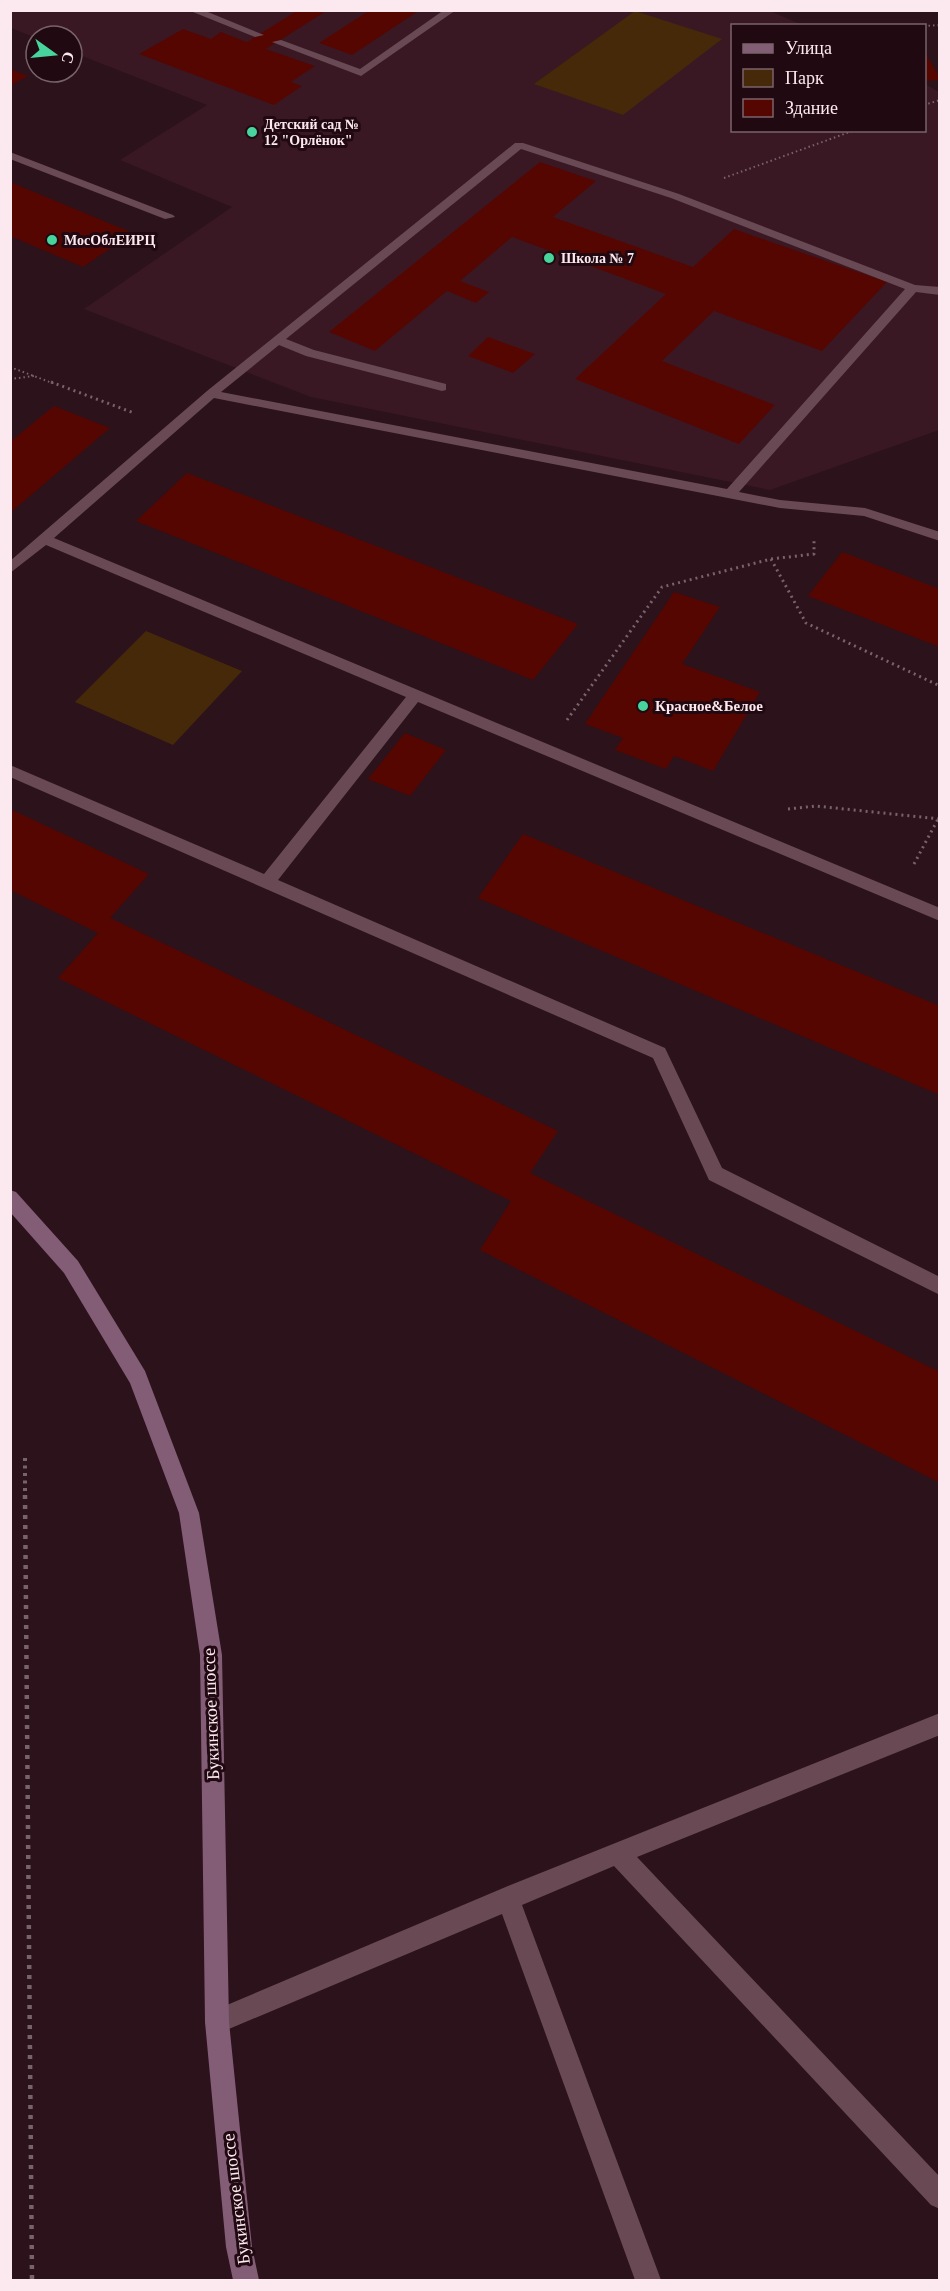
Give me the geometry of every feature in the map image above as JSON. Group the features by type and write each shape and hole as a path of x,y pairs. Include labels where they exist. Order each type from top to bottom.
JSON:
{"main road":[{"name":"Букинское шоссе","path":"10,1198 71,1267 138,1378 189,1513 211,1655 217,2022 239,2247 246,2280"}],"lane":[{"path":"193,10 258,35"},
{"path":"277,42 361,73 451,10"},
{"path":"10,569 211,394 519,145 675,196 913,288 939,291"},
{"path":"10,155 169,217"},
{"path":"730,494 913,288"},
{"path":"278,340 310,353 442,387"},
{"path":"211,394 730,494 865,512 939,537"},
{"path":"44,539 939,915"},
{"path":"267,882 415,695"},
{"path":"10,770 659,1053 715,1174 939,1287"},
{"path":"217,2022 508,1898 939,1724"},
{"path":"618,1853 939,2196"},
{"path":"508,1898 648,2280"}],"path":[{"path":"675,196 850,132"},
{"path":"10,367 173,427"},
{"path":"10,379 35,376"},
{"path":"546,750 662,587 771,559 814,554 815,507"},
{"path":"771,559 806,624 939,686"},
{"path":"783,809 816,806 938,819 897,897"},
{"path":"25,1458 32,2280"}],"shaded area":[{"name":"Школа № 7","path":"768,10 800,24 731,24 731,132 926,132 926,85 939,92 939,430 770,490 311,397 84,309 232,207 120,160 207,105 84,57 84,24 24,24 24,33 11,28 10,11"}],"green space":[{"path":"635,11 722,39 623,115 534,84"},
{"path":"146,631 242,671 173,745 75,702"}],"building":[{"path":"298,10 328,10 266,49 315,66 291,82 302,86 274,105 139,54 183,29 211,39 221,32 247,42"},
{"path":"370,10 420,10 352,55 319,43"},
{"path":"926,54 940,78 940,80 926,81"},
{"path":"10,69 24,74 24,78 10,86"},
{"path":"540,162 596,181 553,217 693,267 734,229 887,282 822,351 714,311 662,361 775,405 739,444 575,379 666,294 512,237 460,281 489,292 476,303 447,291 375,351 329,332"},
{"path":"10,182 133,233 83,267 10,236"},
{"path":"488,337 535,354 513,373 468,356"},
{"path":"54,406 110,428 10,513 10,442"},
{"path":"187,473 578,624 533,680 136,521"},
{"path":"842,552 940,589 940,647 808,596"},
{"path":"674,592 720,607 682,664 760,692 713,771 674,756 666,769 615,750 623,738 585,724"},
{"path":"405,733 446,750 410,796 368,779"},
{"path":"10,809 149,874 110,918 558,1131 530,1173 940,1372 940,1483 480,1250 511,1201 58,978 98,933 10,890"},
{"path":"523,834 940,1006 940,1095 478,898"}],"place":[{"name":"Детский сад № 12 \"Орлёнок\"","path":"252,132"},
{"name":"МосОблЕИРЦ","path":"52,240"},
{"name":"Школа № 7","path":"549,258"},
{"name":"Красное&Белое","path":"643,706"}]}
